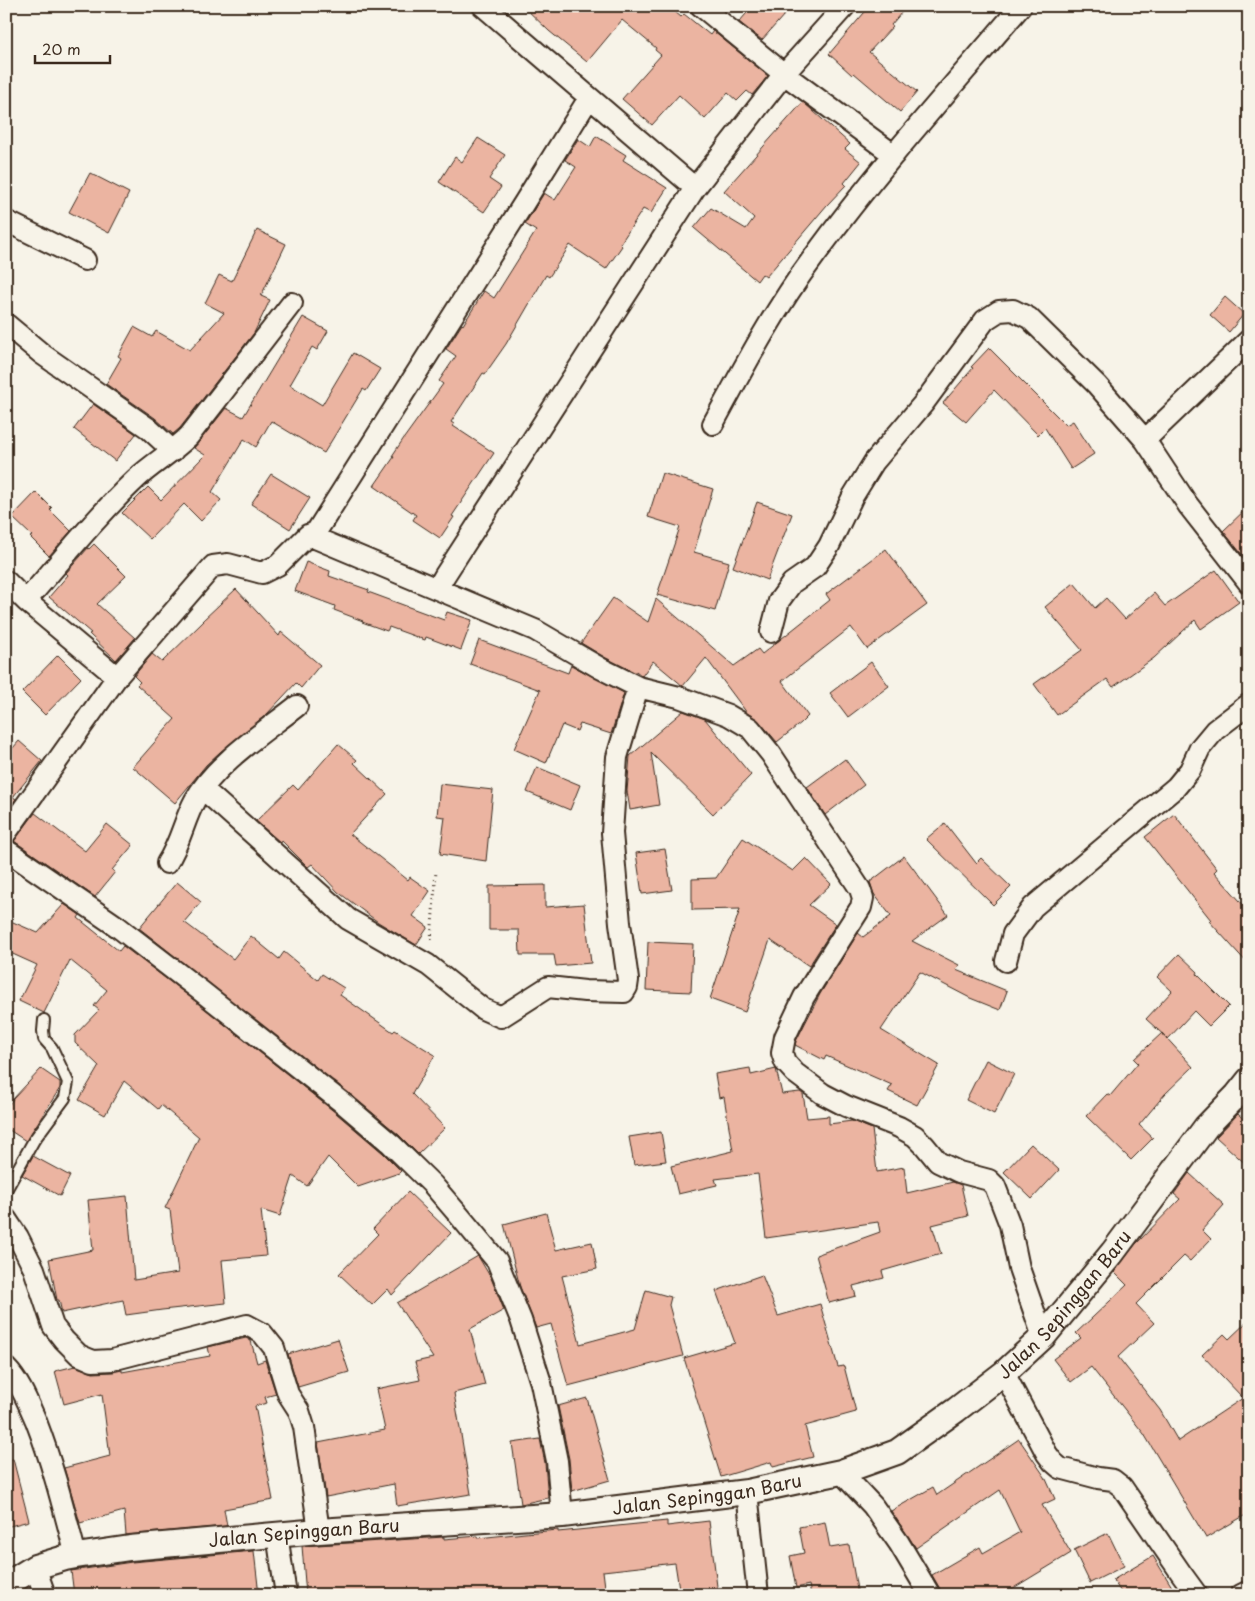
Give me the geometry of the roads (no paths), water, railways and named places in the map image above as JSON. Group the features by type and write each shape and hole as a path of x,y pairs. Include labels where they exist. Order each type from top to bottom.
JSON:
{"street":[{"path":"483,6 696,188"},
{"path":"702,6 784,74 894,155"},
{"path":"437,589 450,566 696,188 784,74 845,6"},
{"path":"713,424 772,319 813,258 894,155 1021,6"},
{"path":"6,834 117,678 213,566 228,564 262,573 278,565 308,535 316,532 589,98"},
{"path":"6,221 84,260"},
{"path":"26,601 86,532 137,478 173,451 189,436 292,303"},
{"path":"770,632 779,601 792,583 814,566 829,546 853,496 874,462 923,404 985,320 999,311 1013,310 1029,318 1096,385 1145,440 1188,505 1249,583"},
{"path":"6,324 42,354 148,428 173,451"},
{"path":"1145,440 1249,340"},
{"path":"308,535 535,630 600,668 638,687 679,698 728,715 750,728 771,754 860,889 863,898 861,907 804,997 785,1038 782,1053 785,1062 795,1073 823,1094 899,1127 915,1136 938,1162 959,1172 989,1180 995,1186 1010,1225 1019,1268 1043,1337"},
{"path":"6,581 26,601 117,678"},
{"path":"203,790 348,919 428,965 484,1009 501,1017 548,987 585,991 624,992 628,980 620,922 612,833 617,757 638,687"},
{"path":"1006,961 1013,934 1033,907 1176,787 1190,770 1200,748 1216,730 1249,704"},
{"path":"167,864 196,798 221,766 297,706"},
{"path":"6,850 118,927 201,991 344,1104 391,1144 434,1185 497,1261 521,1320 541,1383 557,1460 562,1515"},
{"name":"Jalan Sepinggan Baru","path":"6,1585 35,1567 76,1556 130,1548 319,1530 562,1515 746,1492 841,1472 897,1452 1004,1373 1043,1337 1113,1252 1206,1127 1249,1080"},
{"path":"6,1219 18,1237 34,1269 53,1326 79,1355 93,1361 112,1360 247,1325 262,1333 274,1348 288,1394 299,1411 304,1427 319,1530"},
{"path":"6,1368 13,1375 30,1407 49,1455 76,1556"},
{"path":"1004,1373 1053,1462 1060,1468 1113,1480 1122,1487 1198,1595"},
{"path":"841,1472 873,1506 899,1543 930,1595"},
{"path":"746,1492 758,1595"},
{"path":"277,1534 286,1595"},
{"path":"35,1567 45,1595"},
{"path":"1241,1595 1249,1591"}],"lane":[{"path":"6,1190 34,1140 65,1098 68,1082 52,1048 44,1039 42,1030 44,1020"}]}
